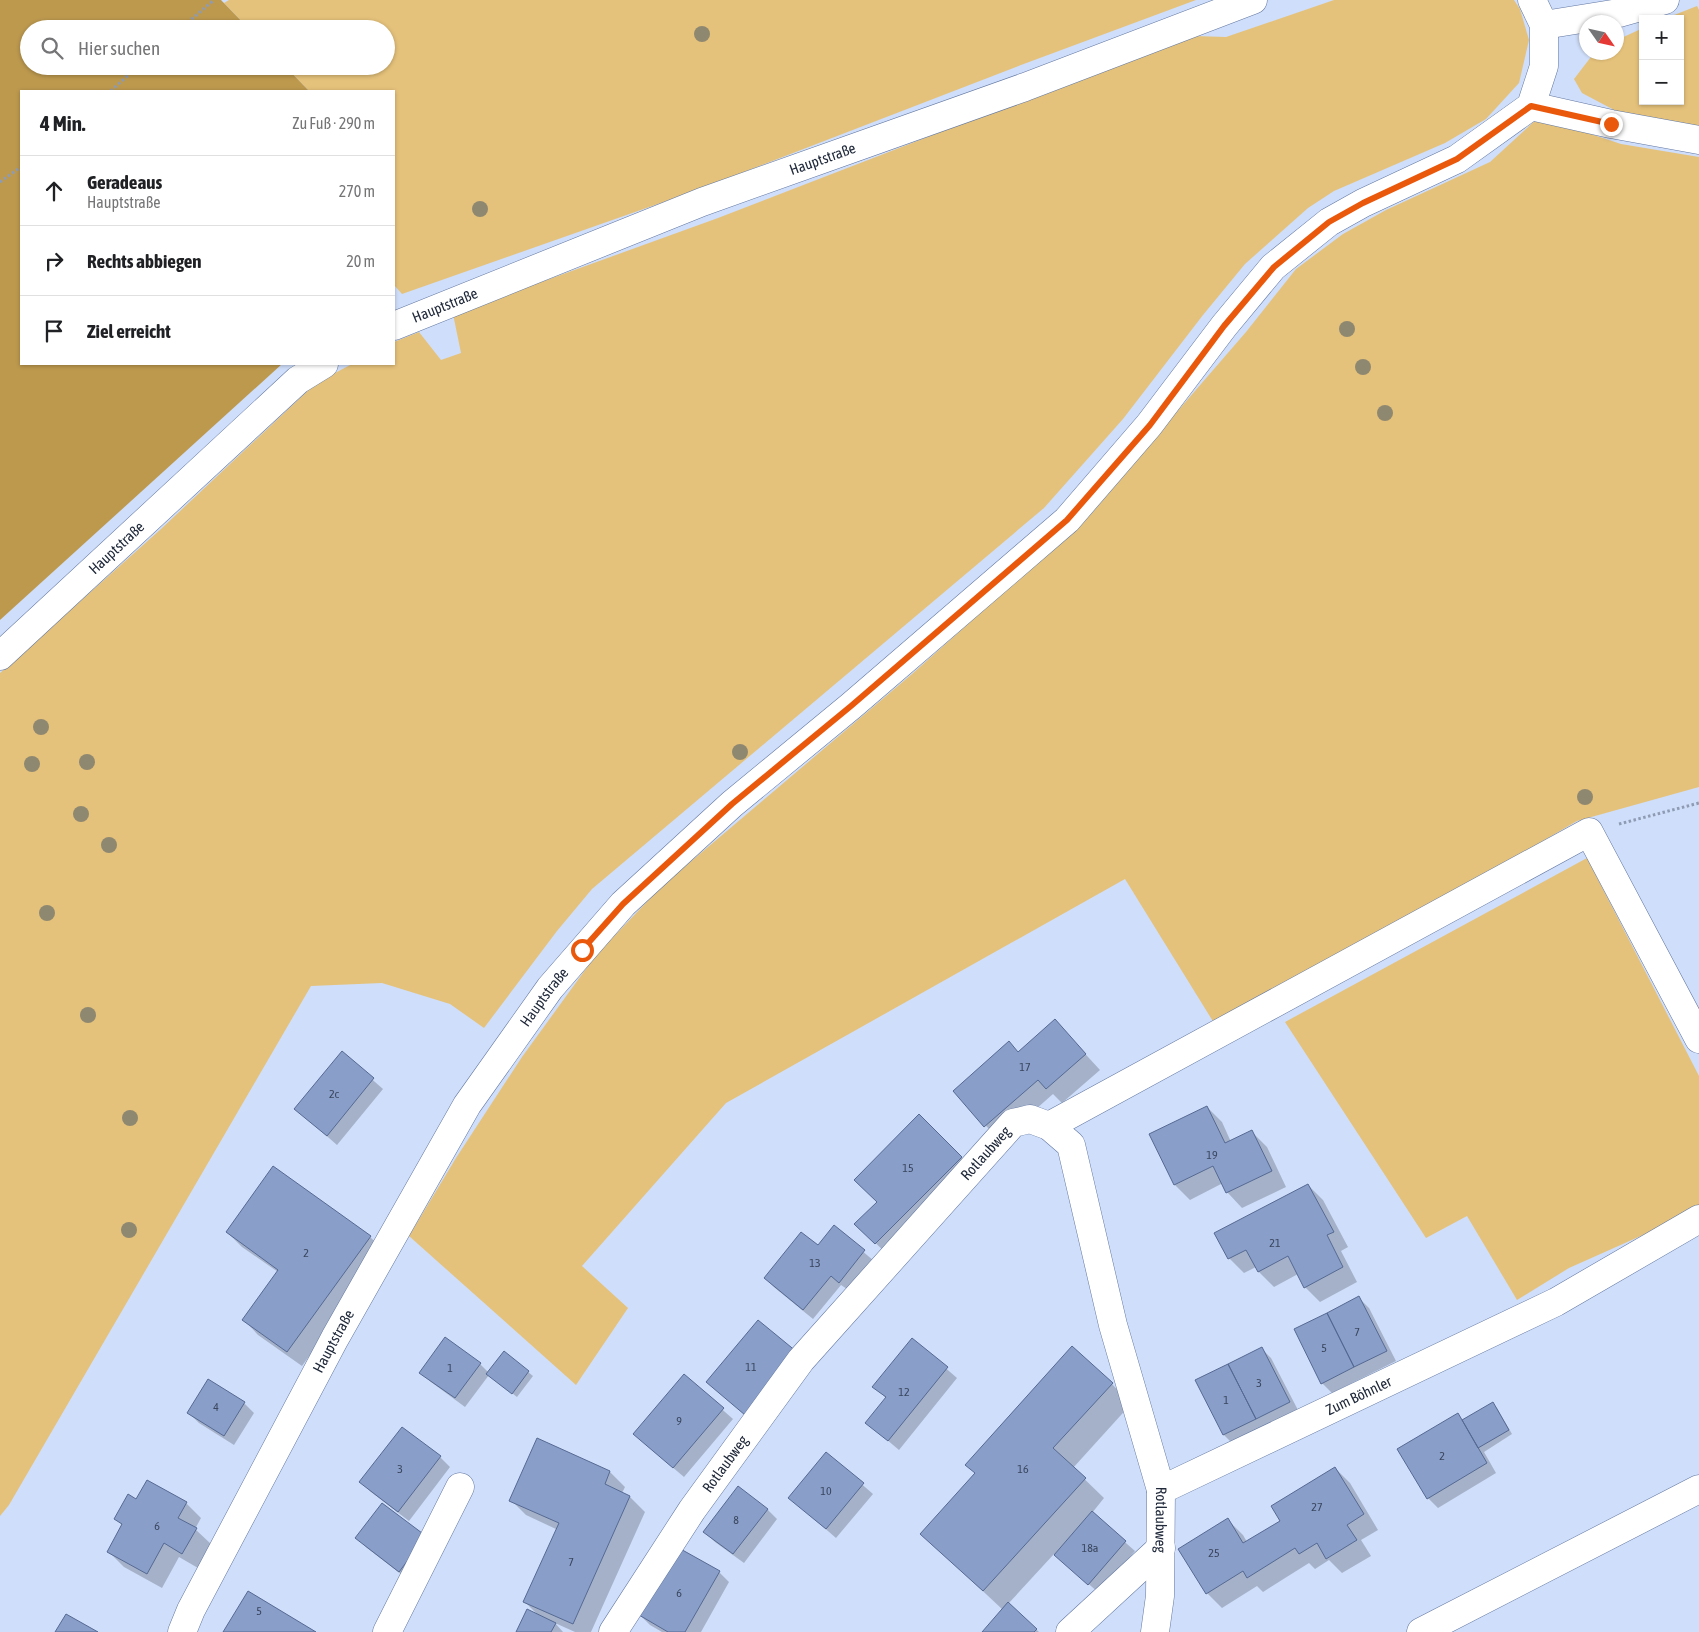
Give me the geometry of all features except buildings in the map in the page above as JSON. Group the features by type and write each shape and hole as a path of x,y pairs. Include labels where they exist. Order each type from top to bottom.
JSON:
{"street":[{"name":"Hauptstraße","path":"395,326 702,202 1015,90 1253,0"},
{"path":"1532,0 1544,25 1544,66 1531,106 1611,124 1699,140"},
{"path":"1544,25 1619,13 1665,0"},
{"name":"Hauptstraße","path":"182,1632 191,1610 335,1338 467,1105 550,988 623,904 732,804 859,699 1067,520 1150,425 1224,326 1274,267 1329,222 1363,203 1457,159 1531,106"},
{"name":"Hauptstraße","path":"0,656 298,380 322,365"},
{"path":"1049,1126 1589,832 1699,1038"},
{"name":"Rotlaubweg","path":"613,1632 692,1510 801,1360 1013,1123 1030,1119 1049,1126 1071,1145 1113,1325 1161,1490 1160,1596 1155,1632"},
{"name":"Zum Böhnler","path":"1161,1490 1556,1302 1699,1218"},
{"path":"387,1632 460,1487"},
{"path":"1421,1632 1699,1489"},
{"path":"1070,1632 1161,1548"}],"path":[{"path":"191,20 214,0"},
{"path":"112,90 128,75"},
{"path":"0,182 20,168"},
{"path":"1589,832 1699,803"}],"shaded area":[{"path":"0,0 221,0 240,20 20,20 20,75 294,75 308,90 20,90 20,365 281,365 0,620"},
{"path":"229,0 1196,0 1021,65 692,192 402,294 395,286 395,90 308,90 294,75 395,75 395,20 240,20 224,3"},
{"path":"1334,0 1514,0 1520,9 1529,40 1519,83 1486,119 1445,143 1334,191 1308,208 1245,264 1123,419 1044,508 592,889 557,931 484,1028 450,1004 382,983 311,986 9,1505 0,1516 0,673 161,529 316,383 350,365 395,365 395,342 419,332 441,360 461,353 453,314 718,218 1194,36 1226,37"},
{"path":"1697,6 1699,10 1699,126 1616,111 1582,93 1574,79 1589,60 1624,60 1624,37 1639,30 1639,105 1684,105 1684,15 1674,15"},
{"path":"1539,117 1621,144 1699,157 1699,787 1577,821 1271,1000 1214,1023 1125,879 726,1103 582,1266 628,1308 576,1385 409,1236 456,1158 522,1057 596,955 662,886 912,674 1093,512 1246,332 1296,269 1343,234 1386,210 1490,162"},
{"path":"1587,858 1699,1076 1699,1210 1569,1268 1517,1300 1467,1216 1426,1238 1285,1022"}],"route":[{"path":"582,950 623,904 732,804 851,706 1067,520 1150,425 1224,326 1274,267 1329,222 1363,203 1457,159 1531,106 1611,124"}]}
